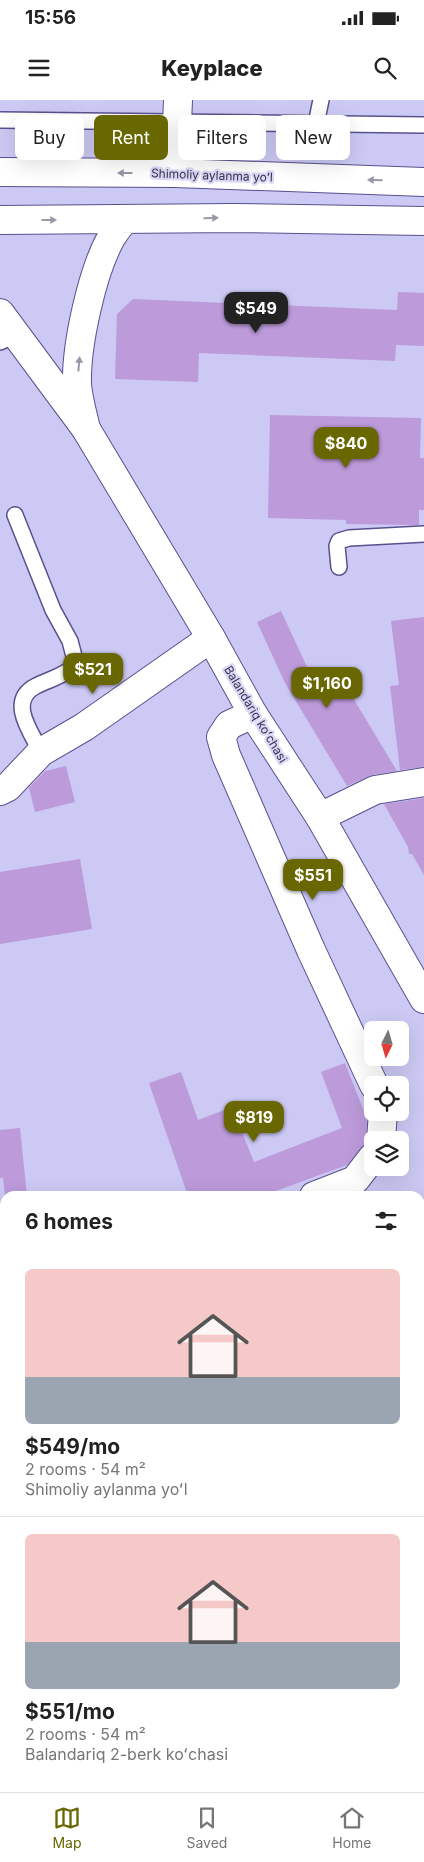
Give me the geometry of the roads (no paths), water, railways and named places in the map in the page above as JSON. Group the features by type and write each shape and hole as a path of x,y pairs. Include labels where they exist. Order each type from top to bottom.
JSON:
{"street":[{"path":"175,173 177,111"},
{"name":"Shimoliy aylanma yoʻl","path":"0,172 175,173 424,182"},
{"path":"0,220 232,218 424,221"},
{"path":"86,430 77,384 85,324 91,294 102,261 111,238 124,219"},
{"path":"0,313 8,339 86,430"},
{"name":"Balandariq koʻchasi","path":"86,430 211,638 253,714 320,817 424,1000"},
{"path":"0,792 8,787 41,752 84,727 211,638"},
{"path":"253,714 229,725 221,738 226,755 311,950 370,1076"},
{"path":"320,817 376,790 424,782"},
{"path":"327,1191 355,1180 364,1168"}],"lane":[{"path":"318,115 321,100"},
{"path":"0,120 177,111 276,120"},
{"path":"350,124 424,125"},
{"path":"15,515 48,596 70,641 75,660 71,669 28,690 23,698 21,706 23,716 41,752"},
{"path":"339,567 337,546 339,540 424,534"}]}
